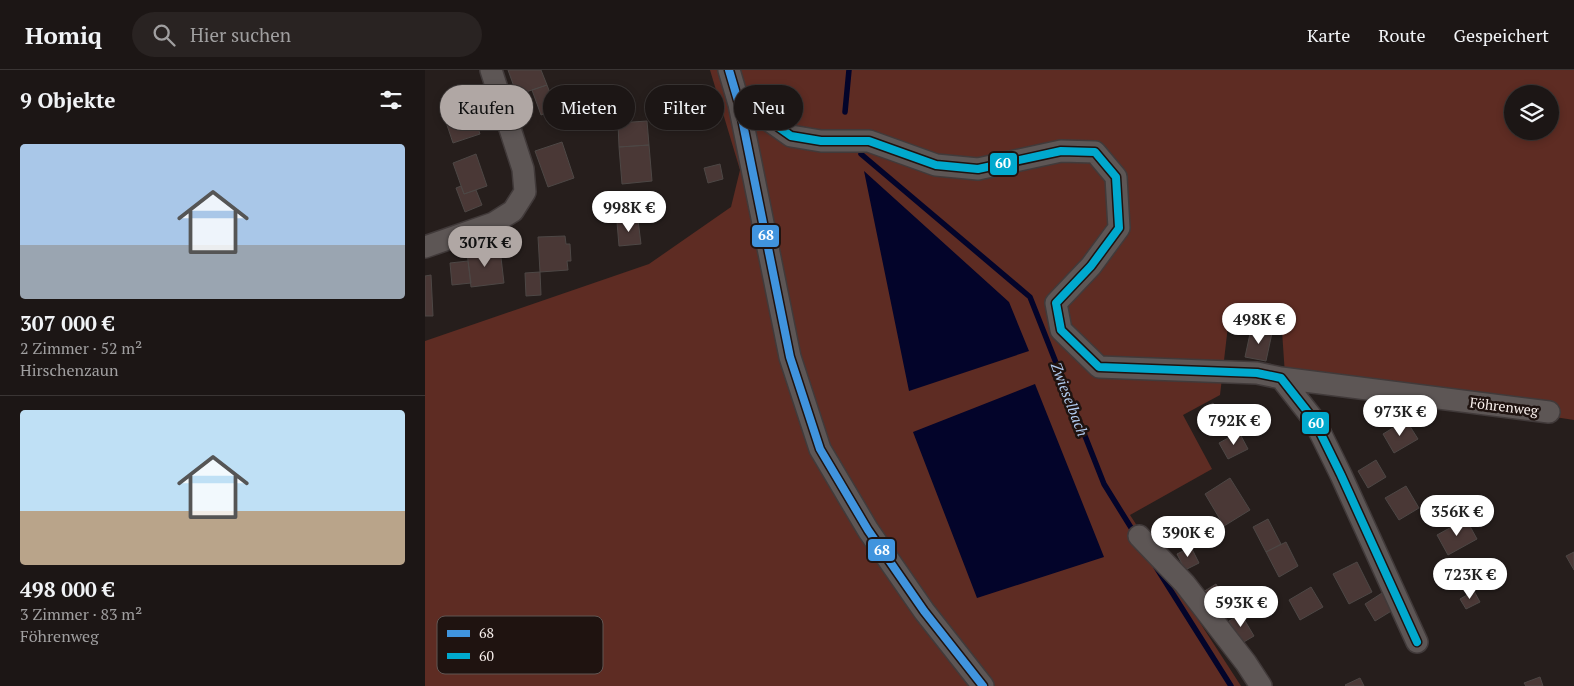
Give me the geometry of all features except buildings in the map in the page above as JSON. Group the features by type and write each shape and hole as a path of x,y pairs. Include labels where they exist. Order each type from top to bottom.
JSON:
{"street":[{"path":"425,246 494,223 513,211 525,192 523,169 491,70"},
{"path":"729,70 734,87"},
{"path":"744,130 790,357 820,449 868,530 924,611 983,686"},
{"name":"Föhrenweg","path":"783,130 791,136 821,141 869,141 936,165 978,169 1061,151 1095,152 1116,177 1119,228 1091,266 1056,303 1061,330 1076,347 1099,367 1247,373 1549,412"},
{"path":"1281,378 1314,420 1417,642"},
{"path":"1139,536 1185,584 1246,663 1261,686"}],"shaded area":[{"path":"710,70 1574,70 1574,420 1285,375 1281,316 1229,317 1220,395 1183,415 1212,469 1130,515 1241,686 425,686 425,341 649,264 731,207 740,170 724,117 724,85 714,85"}],"water":[{"path":"864,171 1009,302 1029,351 909,391"},
{"path":"1035,384 1104,557 977,598 913,432"}],"waterway":[{"name":"Zwieselbach","path":"845,112 849,70"},
{"name":"Zwieselbach","path":"861,154 1030,297 1104,484 1135,534"},
{"name":"Zwieselbach","path":"1156,567 1231,686"}],"transit line":[{"name":"68","path":"729,70 739,104 790,357 820,449 868,530 924,611 983,686"},
{"name":"60","path":"783,130 791,136 821,141 869,141 936,165 978,169 1061,151 1095,152 1116,177 1119,228 1091,266 1056,303 1061,330 1099,367 1257,373 1281,378 1314,420 1417,642"}]}
